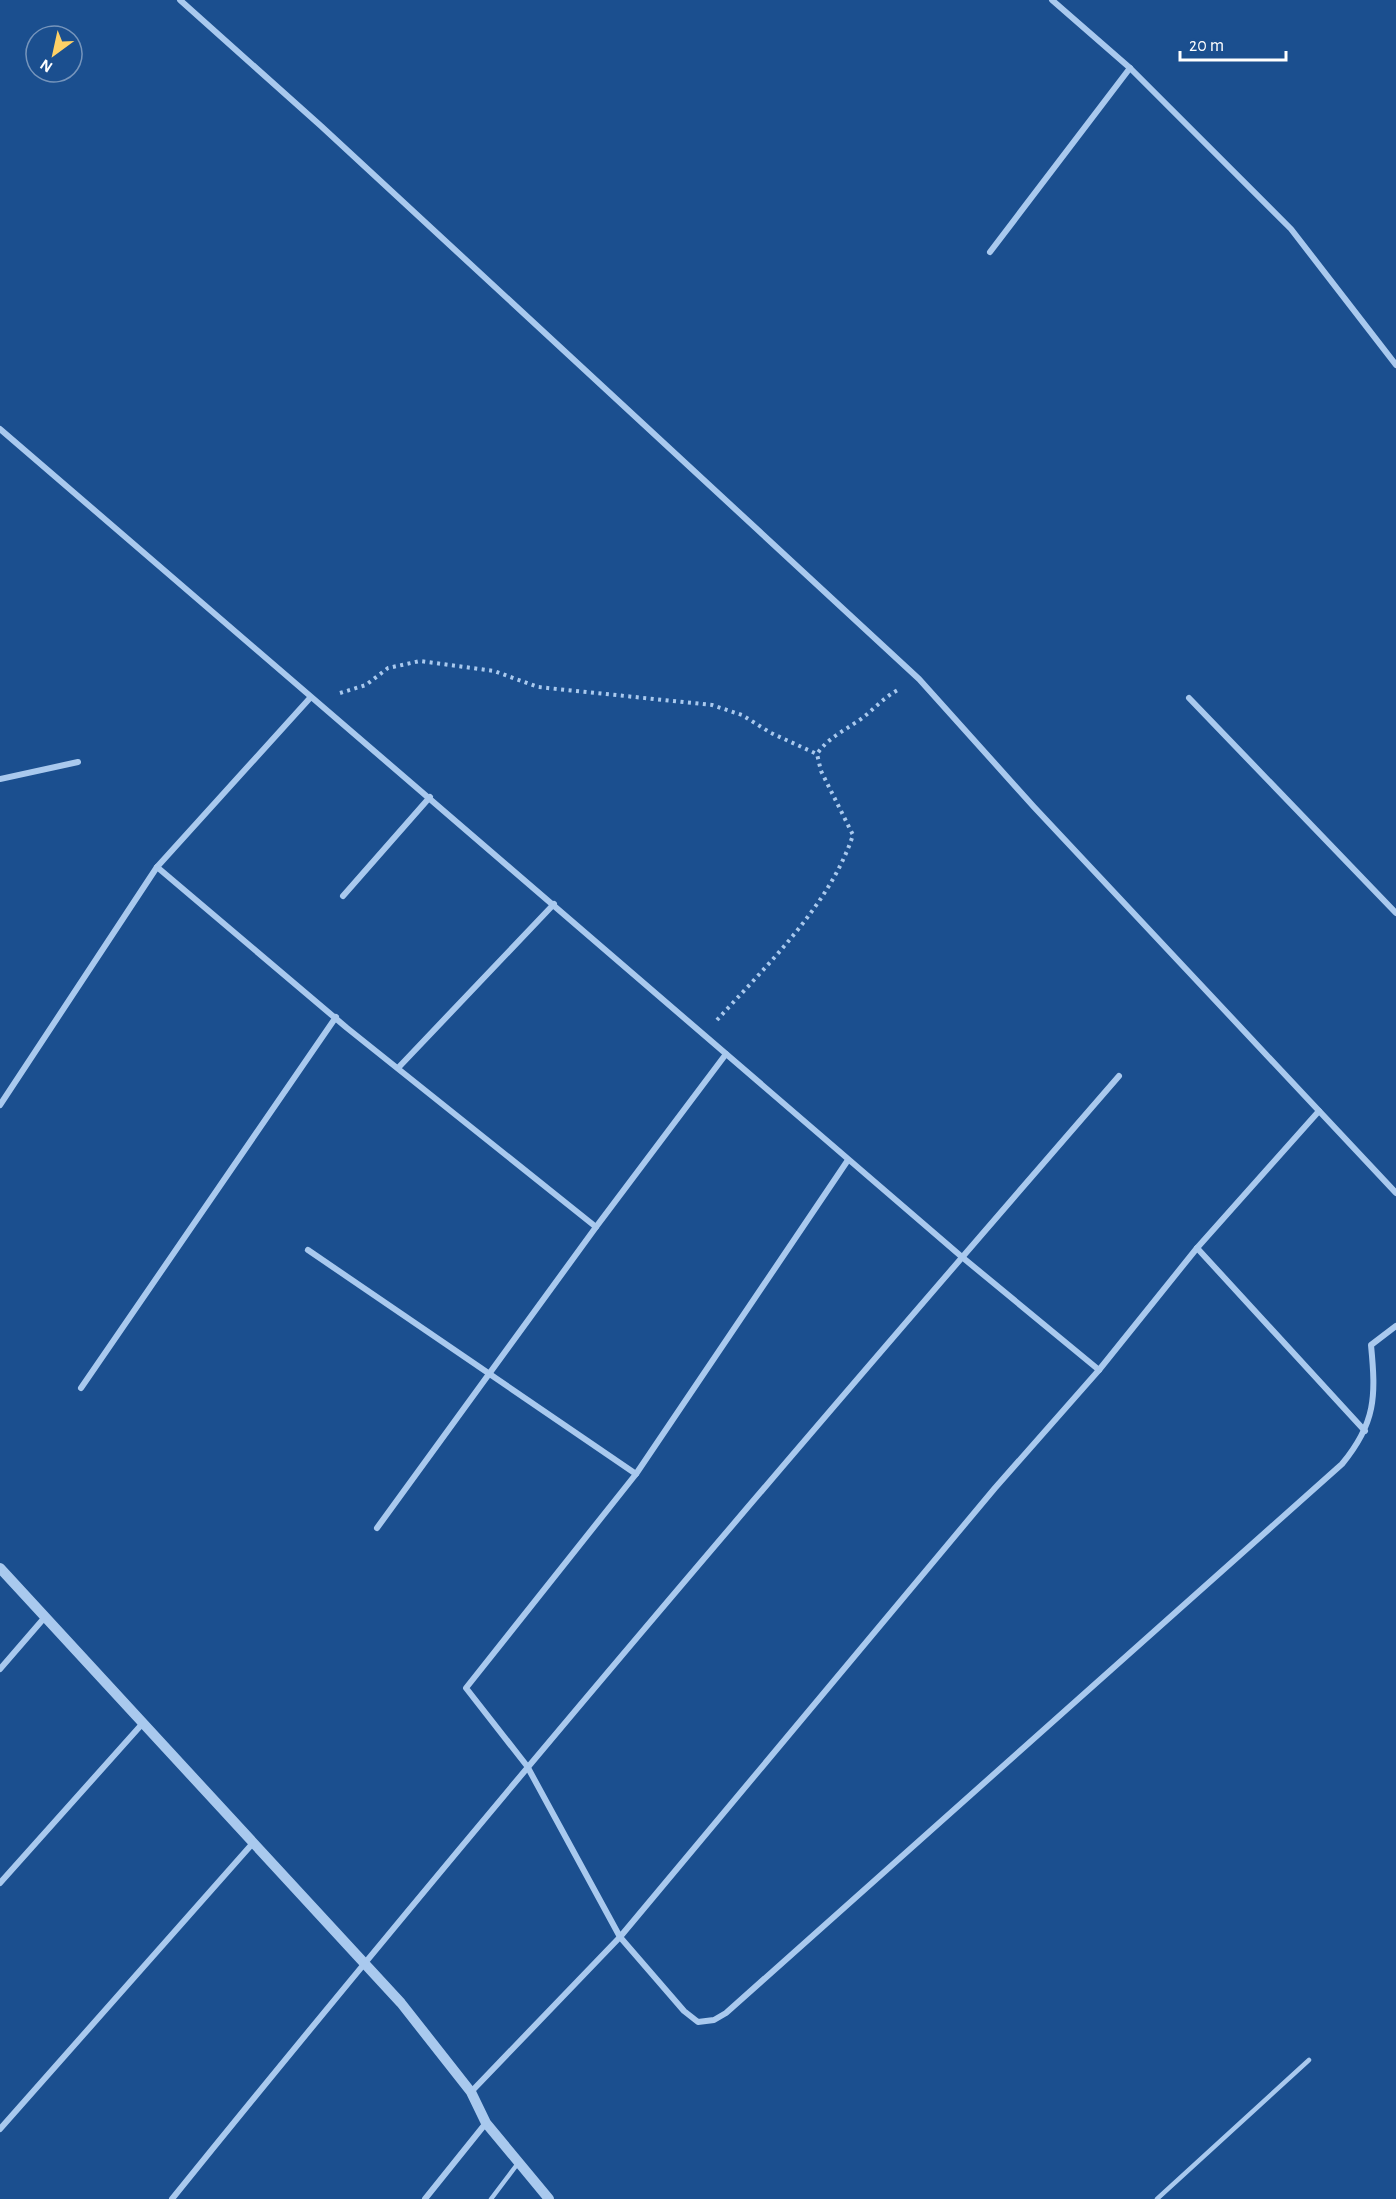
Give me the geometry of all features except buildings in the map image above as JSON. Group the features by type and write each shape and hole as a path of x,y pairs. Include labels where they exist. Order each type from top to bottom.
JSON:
{"street":[{"path":"180,0 321,126 919,679 1034,807 1396,1193"},
{"path":"1052,0 1130,68 1291,229 1396,365"},
{"path":"990,252 1130,68"},
{"path":"0,429 310,698 430,797 848,1160 1099,1371"},
{"path":"0,1105 157,867 310,698"},
{"path":"1189,698 1396,913"},
{"path":"0,779 78,762"},
{"path":"343,896 430,797"},
{"path":"157,867 398,1068 596,1227"},
{"path":"398,1068 554,904"},
{"path":"81,1388 336,1017"},
{"path":"377,1528 489,1372 726,1054"},
{"path":"172,2199 363,1963 527,1766 1119,1076"},
{"path":"471,2092 620,1937 995,1488 1099,1371 1197,1248 1319,1111"},
{"path":"848,1160 636,1474 466,1688 527,1766 620,1937 684,2011 698,2022 714,2020 726,2013 1342,1464 1365,1431 1372,1414 1375,1390 1371,1346 1396,1326"},
{"path":"1197,1248 1365,1431"},
{"path":"308,1250 636,1474"},
{"path":"0,1568 401,2003 471,2092 486,2123 549,2199"},
{"path":"0,1669 45,1617"},
{"path":"0,1883 143,1723"},
{"path":"0,2128 253,1843"},
{"path":"425,2199 486,2123"}],"lane":[{"path":"1156,2199 1309,2060"},
{"path":"491,2199 519,2162"}],"path":[{"path":"310,698 349,691 366,685 388,668 420,661 494,671 538,687 712,705 742,715 771,733 817,754"},
{"path":"704,1035 780,951 844,861 853,835 821,771 817,754 825,742 859,720 888,694 919,679"}]}
